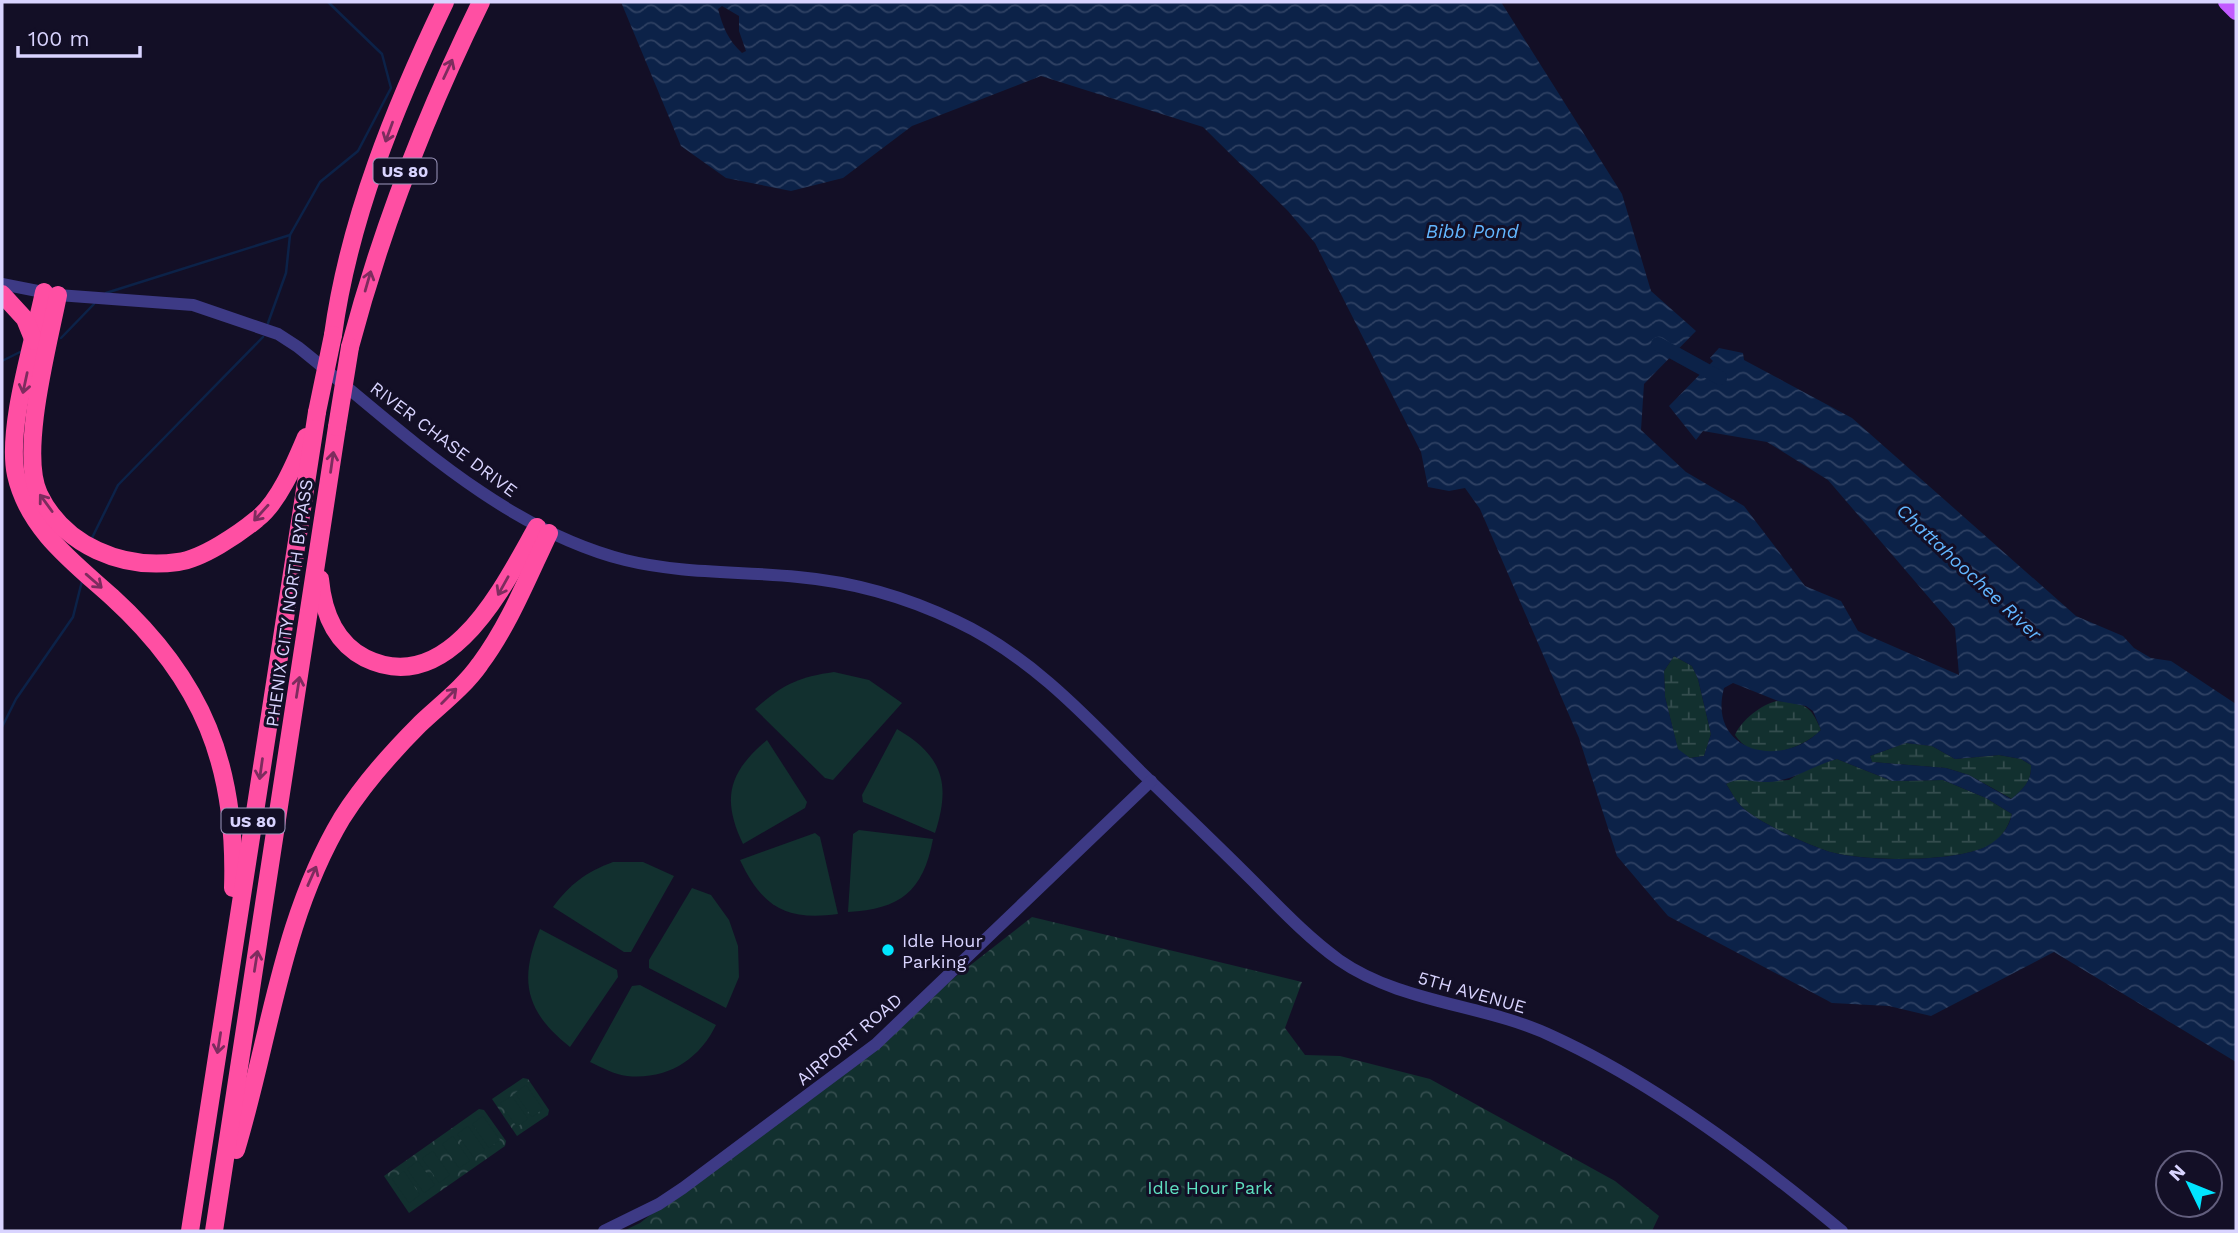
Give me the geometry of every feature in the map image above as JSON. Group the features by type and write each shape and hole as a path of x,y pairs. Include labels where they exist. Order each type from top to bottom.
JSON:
{"highway":[{"name":"PHENIX CITY NORTH BYPASS","path":"190,1231 317,412 348,262 375,171 409,81 445,2"},
{"name":"PHENIX CITY NORTH BYPASS","path":"214,1231 350,347 394,201 433,102 481,2"},
{"path":"51,293 34,341 15,449 16,474 28,510 71,561 154,638 192,691 208,725 227,783 234,848 225,1005"},
{"path":"51,293 31,459 39,494 69,535 107,555 141,563 181,562 224,542 260,518 291,472 317,412"},
{"path":"2,294 25,320 34,341"},
{"path":"317,559 325,612 344,642 376,662 410,665 441,653 477,624 543,530"},
{"path":"219,1200 245,1122 295,919 320,859 343,817 380,766 479,666 504,627 543,530"}],"main road":[{"path":"2226,2 2236,12"}],"street":[{"name":"RIVER CHASE DRIVE","path":"2,284 51,293 193,305 278,334 298,347 469,484 543,530 625,560 682,570 797,577 854,585 909,600 961,623 1010,652 1055,688 1151,781"},
{"name":"AIRPORT ROAD","path":"604,1231 675,1193 800,1104 876,1044 1151,781"},
{"name":"5TH AVENUE","path":"1151,781 1294,922 1339,960 1390,986 1501,1015 1553,1036 1604,1063 1748,1158 1842,1231"}],"green space":[{"path":"1674,656 1692,666 1698,679 1711,734 1704,756 1690,758 1678,750 1665,697 1664,671"},
{"path":"834,672 869,680 902,703 833,780 825,778 755,709 791,683"},
{"path":"1778,701 1806,707 1821,730 1802,744 1778,752 1754,750 1744,745 1735,735 1742,724 1759,709"},
{"path":"897,729 925,750 939,773 942,800 935,833 863,802 862,795"},
{"path":"767,740 807,802 805,808 743,844 732,813 732,787 744,763"},
{"path":"1906,743 1932,746 1955,759 1999,755 2021,759 2031,765 2030,776 2012,799 1969,775 1946,768 1872,762 1870,756"},
{"path":"1837,759 1892,781 1943,780 1986,798 2012,814 2011,818 1996,841 1963,854 1914,859 1843,855 1795,838 1748,812 1726,784 1740,777 1761,782 1789,780 1811,766"},
{"path":"859,830 933,839 923,872 906,894 882,907 848,912 853,834"},
{"path":"815,833 820,837 838,914 804,915 778,907 757,889 740,860"},
{"path":"613,862 643,862 674,876 631,952 624,952 553,907 579,880"},
{"path":"692,888 711,895 729,920 738,946 739,977 726,1008 649,968 649,960"},
{"name":"Idle Hour Park","path":"1032,917 1302,982 1285,1028 1305,1055 1340,1056 1430,1079 1615,1181 1659,1216 1652,1231 623,1231 640,1223"},
{"path":"540,929 617,970 618,977 570,1047 544,1021 530,994 529,964"},
{"path":"640,985 716,1025 709,1037 691,1058 655,1075 622,1075 590,1062 632,986"},
{"path":"523,1078 528,1079 549,1110 548,1115 517,1136 492,1099"},
{"path":"526,1085 543,1109 532,1117 515,1093"},
{"path":"512,1096 528,1119 517,1127 500,1103"},
{"path":"479,1109 484,1110 506,1141 505,1146 409,1213 384,1176"},
{"path":"483,1116 500,1140 489,1148 472,1124"},
{"path":"468,1126 485,1150 474,1158 457,1134"},
{"path":"453,1136 470,1161 459,1168 442,1144"},
{"path":"433,1151 450,1175 439,1183 422,1158"},
{"path":"418,1161 435,1185 424,1193 407,1169"},
{"path":"404,1171 420,1195 409,1203 392,1179"}],"water":[{"path":"621,2 1501,2 1622,194 1651,291 1696,331 1644,384 1641,430 1686,472 1744,506 1805,586 1841,601 1858,631 1959,675 1955,628 1828,480 1767,442 1703,431 1696,440 1669,406 1713,361 1710,358 1719,348 1743,353 1744,360 1852,418 2076,616 2123,636 2134,648 2151,658 2171,661 2236,704 2236,1062 2054,952 1931,1016 1889,1006 1832,1003 1668,916 1617,856 1579,738 1480,509 1465,488 1449,491 1428,487 1421,452 1315,243 1288,211 1203,127 1041,76 912,126 843,178 791,191 726,178 681,146","holes":["722,6 739,16 739,31 746,51 742,53 730,38 718,9","1674,656 1692,666 1698,679 1711,734 1704,756 1690,758 1678,749 1665,697 1664,671","1733,683 1778,701 1806,706 1813,711 1821,730 1805,742 1787,749 1768,751 1751,748 1737,740 1726,727 1722,710 1724,688","1906,743 1932,746 1955,759 1999,755 2021,759 2031,765 2031,771 2026,784 2011,799 1969,775 1946,768 1872,762 1870,756","1837,759 1892,781 1943,780 1986,798 2012,814 2009,824 1996,840 1972,852 1908,859 1843,855 1795,838 1748,812 1726,784 1740,780 1773,782"]}],"waterway":[{"path":"268,323 286,273 290,235 320,182 358,151 391,88 382,54 328,2"},
{"path":"106,293 290,235"},
{"path":"61,338 94,304"},
{"path":"91,540 118,485 263,337"},
{"path":"1658,344 1720,378"},
{"path":"2,361 24,350"},
{"path":"2,727 16,699 73,617 82,581"}],"place":[{"name":"Idle Hour Parking","path":"888,950"}],"water label":[{"name":"Bibb Pond","path":"1472,231"},
{"name":"Chattahoochee River","path":"1969,572"}]}
